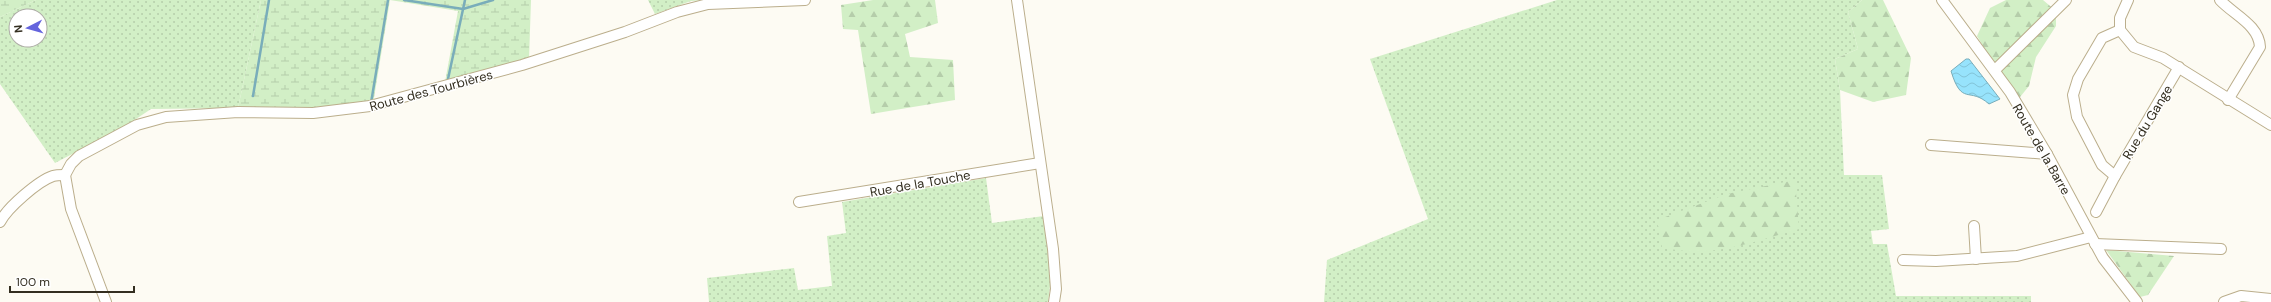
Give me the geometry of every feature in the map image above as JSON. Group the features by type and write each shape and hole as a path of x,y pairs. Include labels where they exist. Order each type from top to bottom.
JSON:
{"street":[{"name":"Route des Tourbières","path":"65,175 71,164 80,156 136,125 166,117 238,112 313,113 370,106 522,65 626,32 677,12 708,4 805,0"},
{"path":"1017,0 1056,272 1054,302"},
{"name":"Route de la Barre","path":"1942,0 1995,70 2047,154 2093,240 2137,302"},
{"path":"1995,70 2066,0"},
{"path":"2128,0 2120,18 2120,30 2134,47 2163,58 2228,100 2271,125"},
{"path":"2220,0 2256,30 2260,38 2260,47 2228,100"},
{"name":"Rue du Gange","path":"2115,176 2102,165 2077,117 2073,95 2078,79 2102,38 2120,30"},
{"name":"Rue du Gange","path":"2096,212 2115,176 2179,68"},
{"path":"1931,145 2047,154"},
{"name":"Rue de la Touche","path":"799,202 1040,163"},
{"path":"0,222 4,214 32,190 52,176 65,175 71,209 106,302"},
{"path":"1974,226 1976,259"},
{"path":"1902,260 1936,261 2028,255 2051,247 2093,240 2221,249"},
{"path":"2224,302 2241,296 2271,298"}],"green space":[{"path":"0,0 36,0 19,8 8,8 8,13 0,17"},
{"path":"36,0 261,0 238,108 151,109 124,127 55,163 0,84 0,17 8,13 8,48 48,48 48,8 19,8"},
{"path":"261,0 390,0 373,104 313,110 238,108"},
{"path":"390,0 531,0 529,60 445,82 458,11"},
{"path":"648,0 704,0 691,1 655,14"},
{"path":"873,0 935,0 938,23 905,34 910,57 953,60 955,100 871,114 858,30 843,29 841,5"},
{"path":"1557,0 1862,0 1848,12 1858,49 1835,59 1840,90 1844,175 1882,175 1889,229 1871,231 1873,244 1887,244 1896,296 2031,296 2031,302 1324,302 1327,260 1428,219 1370,59"},
{"path":"1862,0 1883,0 1911,58 1906,95 1873,102 1840,90 1835,59 1858,49 1848,12"},
{"path":"2006,0 2043,0 2056,11 2056,26 2036,57 2029,86 2016,102 1977,36 1990,8"},
{"path":"986,178 992,223 1044,216 1052,270 1048,302 709,302 707,278 794,268 798,290 832,286 827,236 846,233 842,202"},
{"path":"1795,180 1799,229 1748,243 1714,250 1679,250 1662,247 1657,220 1727,194"},
{"path":"2106,250 2174,256 2148,295 2140,297"}],"water":[{"path":"1966,59 1969,59 2000,99 1989,104 1976,96 1963,93 1959,89 1951,71"}],"waterway":[{"path":"253,96 269,0"},
{"path":"371,103 388,0"},
{"path":"404,0 463,9 493,0"},
{"path":"448,79 465,0"}]}
